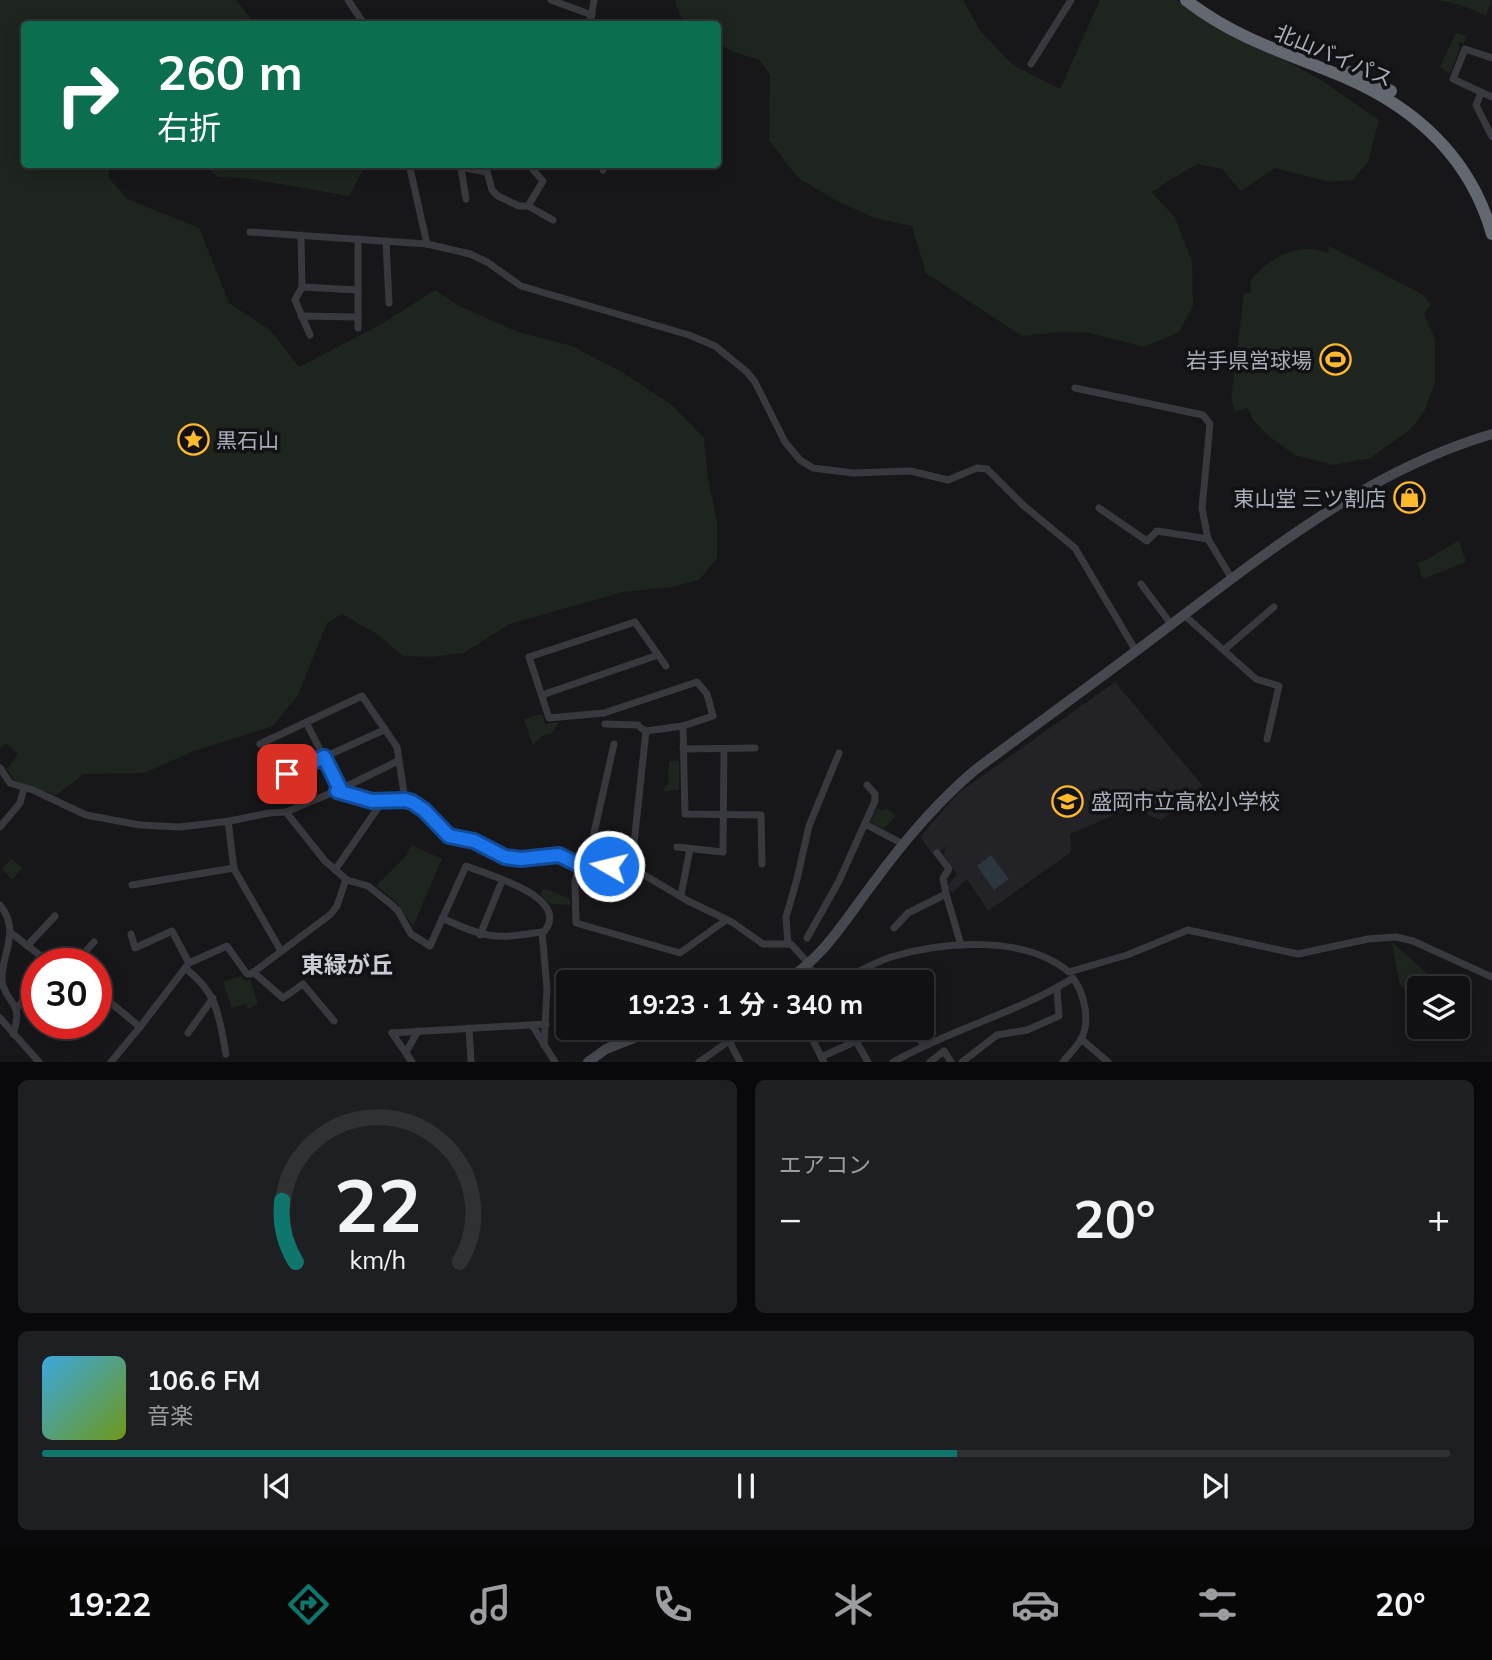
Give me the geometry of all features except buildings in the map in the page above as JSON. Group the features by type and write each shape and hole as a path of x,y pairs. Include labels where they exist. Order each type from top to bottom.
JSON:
{"highway":[{"name":"北山バイパス","path":"1186,0 1246,38 1283,55 1344,77 1401,107 1428,129 1472,183 1492,234"},
{"name":"北山バイパス","path":"1199,0 1253,34 1369,79 1410,104 1449,139 1468,163 1492,211"}],"street":[{"path":"348,0 362,21"},
{"path":"551,0 592,15"},
{"path":"591,21 594,0"},
{"path":"1031,64 1071,0"},
{"path":"1492,58 1465,49 1453,79 1492,97"},
{"path":"1481,93 1476,104 1492,137"},
{"path":"410,168 427,244"},
{"path":"466,199 461,168 486,168 492,190 498,196 519,206 528,206 553,220"},
{"path":"528,206 544,181 529,168"},
{"path":"250,232 427,244 470,254 522,286 689,335 715,346 747,372 755,382 785,442 800,460 813,468 853,473 910,471 948,480 977,468 987,469 1023,505 1075,548 1136,651"},
{"path":"301,235 302,287 295,300 310,335"},
{"path":"358,239 358,328"},
{"path":"386,241 389,303"},
{"path":"302,287 358,290"},
{"path":"301,316 358,317"},
{"path":"1075,388 1203,415 1210,424 1202,508 1208,539 1231,579"},
{"path":"804,970 824,950 903,844 948,792 975,770 1231,579 1335,507 1382,478 1492,434"},
{"path":"1099,508 1147,541 1157,531 1208,539"},
{"path":"1141,584 1171,624"},
{"path":"1223,650 1273,607"},
{"path":"1184,615 1256,679 1279,686 1267,739"},
{"path":"606,724 642,728 683,726 713,716 707,694 696,681 678,684 604,713 549,718 529,657 635,622 666,666"},
{"path":"542,695 658,654"},
{"path":"260,744 362,696 397,747 405,800"},
{"path":"306,722 338,790"},
{"path":"683,726 685,814 761,815 762,864"},
{"path":"632,862 642,728"},
{"path":"269,782 384,730"},
{"path":"614,744 583,864 575,882 576,923 680,953 726,920"},
{"path":"683,749 755,748"},
{"path":"677,847 723,852 724,749"},
{"path":"815,970 788,944 786,917 808,826 839,753"},
{"path":"0,768 10,783 33,790 86,815 140,825 190,827 286,812 398,761"},
{"path":"807,938 839,881 876,801 875,794 867,785"},
{"path":"0,827 20,803 24,788"},
{"path":"338,790 382,802 405,800 421,807 454,839 474,841 511,859 559,855 583,864 636,870 726,920 762,944 788,944"},
{"path":"335,870 382,802"},
{"path":"286,812 317,853 335,870 346,879 368,886 377,893 398,911 411,934 430,946 466,866 530,893 548,907 550,919 542,934 547,989 544,1045"},
{"path":"228,821 234,868 281,951"},
{"path":"865,824 903,844"},
{"path":"681,895 690,849"},
{"path":"937,853 949,869 943,878 961,945"},
{"path":"132,885 234,868"},
{"path":"111,1062 187,966 227,946 242,970 247,974 253,972 331,914 337,906 346,879"},
{"path":"480,935 502,881"},
{"path":"894,928 908,914 946,894"},
{"path":"0,905 8,920 10,932 2,968 2,982 17,1008 17,1026 13,1034"},
{"path":"27,946 55,916"},
{"path":"442,918 480,935 495,937 542,934"},
{"path":"868,970 890,957 961,945 1006,947 1038,953 1058,962 1069,972 1127,955 1188,930 1298,954 1368,939 1396,937 1413,941 1492,978"},
{"path":"10,932 30,948"},
{"path":"131,934 135,948 172,932 187,966 199,978 218,1009 226,1054"},
{"path":"89,948 94,942"},
{"path":"253,972 283,998 303,984 334,1021"},
{"path":"892,1062 1013,1007 1032,1002 1073,978 1084,999 1085,1017 1081,1039 1063,1062"},
{"path":"962,1062 997,1035 1027,1030 1059,1016 1057,988"},
{"path":"188,1033 213,998"},
{"path":"17,1008 21,1003"},
{"path":"112,1004 140,1027"},
{"path":"0,1018 38,1061"},
{"path":"412,1062 392,1033 546,1024"},
{"path":"531,1025 555,1062"},
{"path":"469,1028 471,1062"},
{"path":"406,1052 418,1031"},
{"path":"1081,1039 1108,1062"},
{"path":"587,1062 606,1049 628,1040"},
{"path":"813,1040 823,1059 856,1041 868,1062"},
{"path":"921,1040 924,1046"},
{"path":"938,1040 951,1062"},
{"path":"699,1062 729,1041 740,1062"},
{"path":"930,1062 944,1051"}],"shaded area":[{"path":"0,0 236,0 253,21 21,21 21,168 110,168 108,177 127,199 199,228 229,303 270,330 299,367 378,326 435,290 459,306 518,332 572,346 624,373 672,405 704,438 708,478 717,522 717,558 699,580 672,587 623,592 509,624 464,653 432,657 403,656 377,634 342,614 327,623 298,695 273,726 194,751 144,773 84,774 56,795 14,780 7,769 18,754 6,743 0,749"},
{"path":"675,0 963,0 981,32 1013,65 1060,89 1100,0 1177,0 1215,24 1318,78 1379,120 1368,162 1353,180 1329,182 1275,168 1241,191 1222,169 1198,164 1152,192 1175,218 1192,261 1193,306 1179,332 1144,347 1090,333 1062,332 1022,336 926,273 912,226 875,218 837,201 797,177 769,140 770,75 760,60 731,51 721,45 721,21 687,21"},
{"path":"1439,0 1492,0 1486,16 1464,6"},
{"path":"1456,33 1467,36 1464,44 1460,42 1458,45 1460,48 1450,73 1440,67"},
{"path":"208,168 364,168 349,196 246,178 218,177"},
{"name":"岩手県営球場","path":"1329,246 1422,294 1431,305 1424,314 1435,339 1435,382 1425,410 1411,429 1370,458 1333,465 1295,455 1266,434 1247,408 1235,412 1231,398 1244,293 1251,293 1250,281 1276,258 1285,254 1306,249 1328,253"},
{"path":"1459,541 1466,562 1423,579 1417,563"},
{"name":"盛岡市立高松小学校","path":"1115,682 1203,786 1161,820 1131,808 1070,834 1071,852 988,911 967,879 952,893 947,887 957,874 943,855 947,846 934,856 920,837 958,793"},
{"path":"542,714 545,724 559,722 551,734 542,736 533,745 524,719"},
{"path":"669,761 679,761 679,790 662,791 668,785"},
{"path":"877,808 886,808 896,815 884,829 870,822"},
{"path":"411,845 442,859 413,926 397,903 376,886 407,855"},
{"path":"991,855 1009,879 994,890 977,866"},
{"path":"11,859 22,868 12,880 2,869"},
{"path":"543,888 570,899 571,905 550,904 541,895"},
{"path":"1391,941 1430,976 1407,976 1407,993 1400,984"},
{"path":"240,976 246,981 250,979 258,1004 247,1009 246,1004 232,1008 223,982"}],"place":[{"name":"岩手県営球場","path":"1335,360"},
{"name":"黒石山","path":"193,440"},
{"name":"東山堂 三ツ割店","path":"1409,498"},
{"name":"盛岡市立高松小学校","path":"1068,801"}],"district":[{"name":"東緑が丘","path":"347,964"}],"route":[{"path":"287,774 324,757 340,789 337,791 372,801 412,802 454,839 474,841 511,859 559,855 579,865 609,866"}]}
